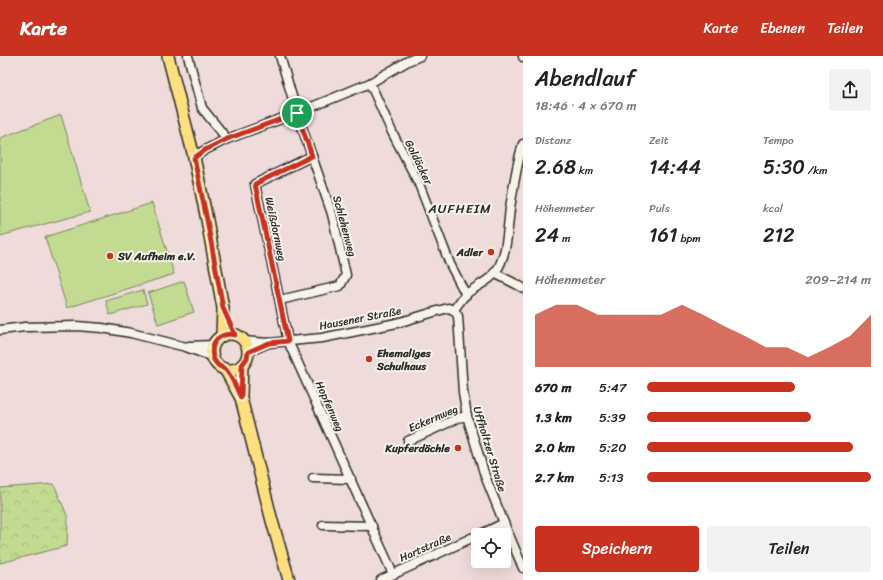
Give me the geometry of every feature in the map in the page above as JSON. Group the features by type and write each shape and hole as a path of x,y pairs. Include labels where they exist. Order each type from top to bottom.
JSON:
{"main road":[{"path":"168,56 194,158 207,220 223,308 222,336"},
{"path":"223,308 235,335"},
{"path":"228,334 235,335 244,341 248,352 247,358 242,365 234,370 225,369 217,365 212,351 217,339 228,334"},
{"path":"241,398 242,365"},
{"path":"225,369 241,398 288,580"}],"street":[{"path":"188,56 202,108 227,139"},
{"name":"Schlehenweg","path":"280,56 297,113 332,214 346,275 340,286 280,300"},
{"path":"194,158 205,150 227,139 297,113 370,83 408,61 420,56"},
{"name":"Goldäcker","path":"370,83 419,184 450,264 466,295"},
{"path":"454,310 466,295 494,273 501,262 504,253 511,202 523,144"},
{"name":"Weißdornweg","path":"288,341 255,184 312,156"},
{"path":"494,273 523,288"},
{"name":"Hausener Straße","path":"244,341 269,343 322,338 397,323 448,308 454,310"},
{"name":"Uffholtzer Straße","path":"454,310 458,316 466,416 485,476 523,568"},
{"path":"0,330 25,327 76,326 96,328 132,333 186,347 213,357"},
{"name":"Hopfenweg","path":"288,341 394,574"},
{"name":"Hausener Straße","path":"248,352 269,343"},
{"path":"186,347 214,345"},
{"name":"Eckernweg","path":"408,441 458,418 466,416"},
{"path":"313,478 351,479"},
{"name":"Hartstraße","path":"493,528 504,523"},
{"path":"323,525 372,526"},
{"name":"Hartstraße","path":"381,580 471,538"}],"green space":[{"path":"61,115 90,212 0,236 0,138"},
{"name":"SV Aufheim e.V.","path":"152,203 174,274 67,308 45,237"},
{"path":"184,281 194,312 158,324 148,293"},
{"path":"143,290 147,304 110,315 106,301"},
{"path":"54,484 68,518 67,546 0,563 0,488"}],"place":[{"name":"Adler","path":"491,252"},
{"name":"SV Aufheim e.V.","path":"110,256"},
{"name":"Ehemaliges Schulhaus","path":"369,359"},
{"name":"Kupferdächle","path":"458,448"}],"district":[{"name":"AUFHEIM","path":"460,208"}],"route":[{"path":"297,113 312,156 255,184 288,341 269,343 248,352 247,358 242,365 241,398 225,369 217,365 213,357 212,351 217,339 228,334 235,335 223,308 194,158 205,150 227,139 297,113"}]}
